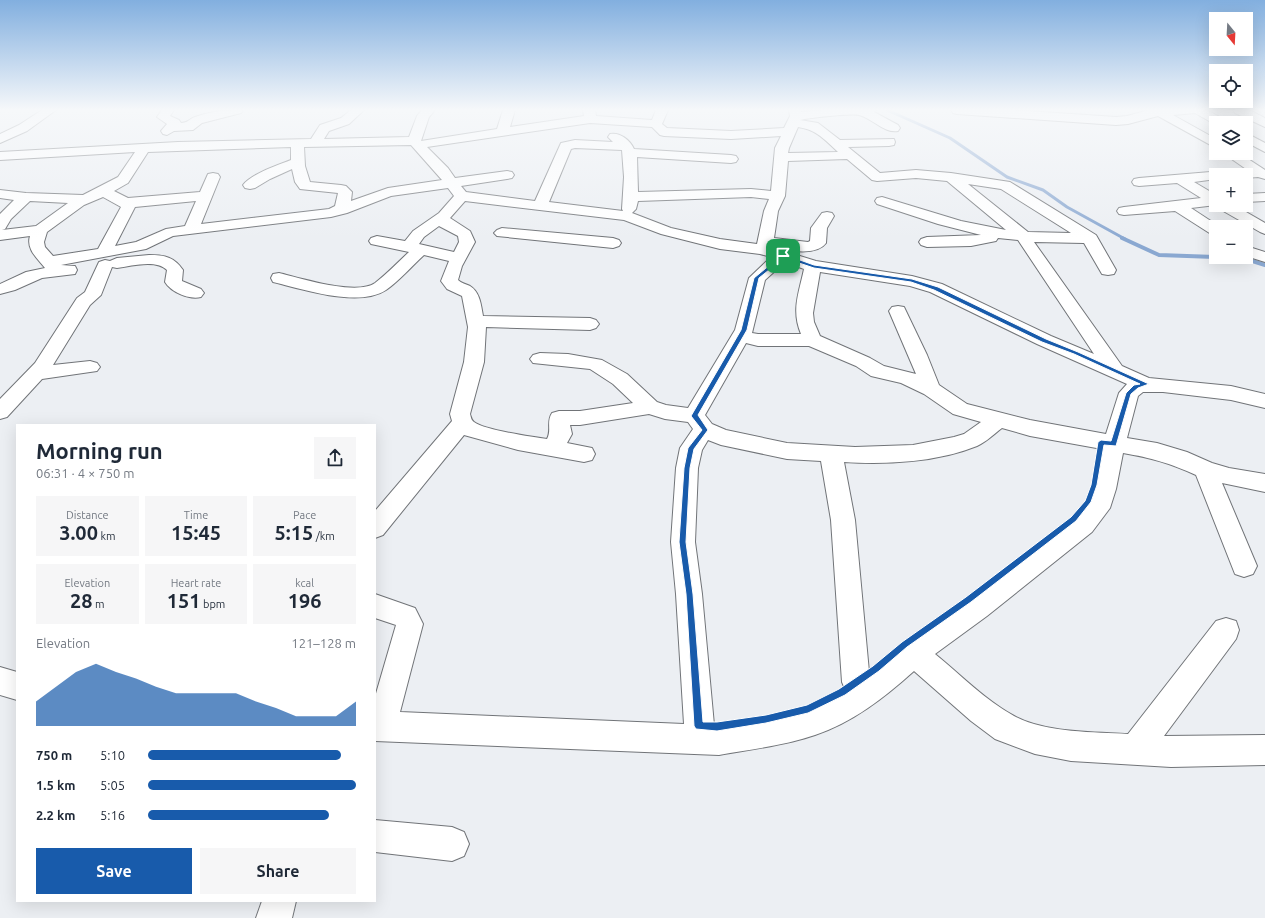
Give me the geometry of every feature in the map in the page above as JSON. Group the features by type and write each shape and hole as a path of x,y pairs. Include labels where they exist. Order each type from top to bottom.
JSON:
{"street":[{"path":"0,156 58,153"},
{"path":"0,235 40,230 79,202 123,180 143,153"},
{"path":"298,153 298,162 302,183 304,186 341,189 345,192 342,210"},
{"path":"425,153 443,171 456,189"},
{"path":"540,206 563,153"},
{"path":"626,216 631,196 628,153"},
{"path":"668,153 731,159"},
{"path":"731,153 731,182"},
{"path":"764,245 771,211 778,196 782,153"},
{"path":"782,157 844,156 848,154 877,177 916,174 1005,185 1095,238 1108,270"},
{"path":"1253,156 1265,156"},
{"path":"1241,160 1262,174"},
{"path":"250,185 265,176 298,162"},
{"path":"507,175 486,176 456,189 443,216 443,222 465,234 467,242 458,258 449,281 453,285 465,290 470,295 477,327 474,362 460,414 462,423 466,428 473,431 518,442 584,454"},
{"path":"1139,182 1209,176"},
{"path":"191,230 213,177"},
{"path":"379,720 446,714 531,720 717,727 766,719 808,709 842,692 876,668 905,644 969,599 1074,519 1088,502 1107,443 1129,393 1136,387 1132,378 1017,234 951,178"},
{"path":"1180,179 1209,196"},
{"path":"631,196 654,197 731,182 751,193 778,196"},
{"path":"0,301 5,288 53,267 105,258 149,243 161,235 331,213 388,192 456,189 540,206 582,225 613,243"},
{"path":"103,191 126,203 205,196"},
{"path":"0,194 26,197 86,199"},
{"path":"0,226 5,217 26,197"},
{"path":"1253,198 1265,197"},
{"path":"882,201 930,218 982,230 1048,238 1095,238"},
{"path":"1124,211 1209,202"},
{"path":"0,412 42,367 83,302 92,295 105,258 128,207 126,203"},
{"path":"1178,206 1209,226"},
{"path":"1237,212 1263,226"},
{"path":"416,248 411,244 414,238 443,216"},
{"path":"502,233 582,225 626,216 666,231 714,242 806,247 813,246 818,243 818,229 827,216"},
{"path":"40,230 36,242 37,248 53,267"},
{"path":"927,242 971,241 1017,234"},
{"path":"377,241 458,258"},
{"path":"764,245 783,256 814,266 912,281 936,288 1044,340 1132,378 1265,401"},
{"path":"279,278 341,292 373,290 380,287 416,248"},
{"path":"1253,253 1265,257"},
{"path":"699,726 690,594 683,542 687,468 691,448 700,423 744,330 757,278 783,256"},
{"path":"105,258 165,261 174,268 175,272 173,282 176,285 195,293"},
{"path":"812,340 804,322 804,313 814,266"},
{"path":"898,311 918,355 931,389"},
{"path":"476,321 590,324"},
{"path":"740,336 758,340 812,340 863,362 878,371 907,378 931,389 960,409 998,420 1107,443 1157,451 1179,458 1205,470 1229,477 1265,483"},
{"path":"540,359 568,360 594,364 620,379 650,407 700,423 720,437 787,451 855,455 913,453 971,440 998,420"},
{"path":"36,373 90,367"},
{"path":"1132,378 1165,377 1204,382 1265,395"},
{"path":"553,448 561,434 559,418 580,418 650,407"},
{"path":"376,527 462,423"},
{"path":"379,720 719,740 770,732 814,721 850,703 885,678 914,653 978,608 1084,525 1098,508 1105,489 1107,443"},
{"path":"831,454 843,520 856,682"},
{"path":"1205,470 1244,566"},
{"path":"376,606 406,616 410,624 379,720"},
{"path":"1135,750 1226,630"},
{"path":"914,653 981,711 1006,728 1035,739 1072,746 1171,752 1265,750"},
{"path":"0,681 16,686"},
{"path":"0,698 16,700"},
{"path":"376,836 452,844"},
{"path":"274,918 279,902"}],"waterway":[{"path":"972,153 1007,177 1043,190 1067,207 1125,239"},
{"path":"1122,238 1159,255 1243,258 1265,265"}],"route":[{"path":"783,256 814,266 912,281 936,288 1044,340 1146,384 1136,387 1129,393 1114,444 1101,442 1094,485 1088,502 1074,519 969,599 905,644 876,668 842,692 808,709 766,719 717,727 699,726 690,594 683,542 687,468 691,448 705,430 694,416 744,330 757,278 783,256"}]}
